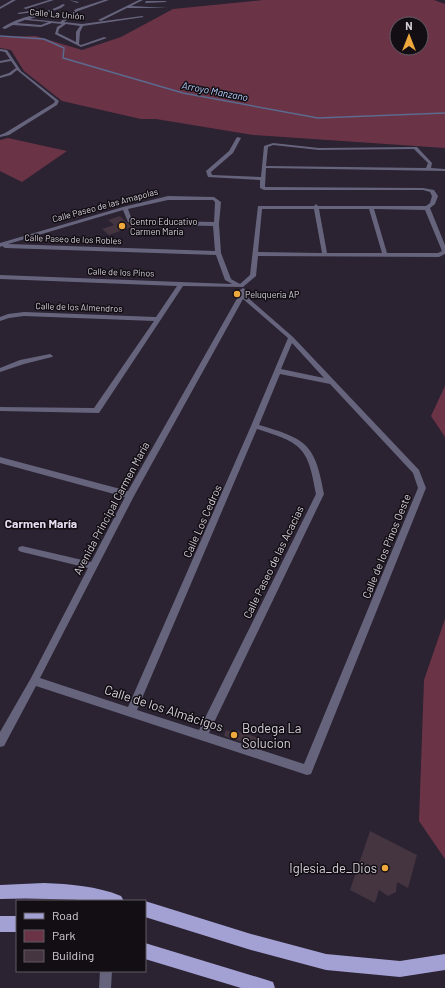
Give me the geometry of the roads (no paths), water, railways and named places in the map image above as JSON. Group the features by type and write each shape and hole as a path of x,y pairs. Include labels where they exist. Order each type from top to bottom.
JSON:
{"main road":[{"path":"0,892 33,889 68,892 108,900"},
{"path":"146,909 251,942 326,962 400,969 445,962"},
{"path":"0,924 16,924"},
{"path":"146,951 267,988"}],"street":[{"path":"0,8 14,0"},
{"path":"38,0 63,5"},
{"path":"21,8 52,0"},
{"path":"71,0 77,2"},
{"path":"62,22 76,10 107,0"},
{"path":"89,24 141,0"},
{"path":"136,2 165,2"},
{"path":"44,9 63,5"},
{"path":"4,28 23,19 51,12 63,5"},
{"path":"126,7 166,8"},
{"path":"19,13 39,10"},
{"name":"Calle La Unión","path":"23,19 82,25 142,17"},
{"path":"11,24 41,26 53,22"},
{"path":"66,23 58,28 56,33 78,43 81,46 105,38"},
{"path":"78,43 78,32 82,25"},
{"path":"0,50 6,51 22,74 57,101 56,104 8,134 0,136"},
{"path":"0,62 13,60"},
{"path":"10,74 18,68"},
{"path":"0,77 10,74 22,74"},
{"path":"239,138 231,152 208,172 210,176 262,179"},
{"path":"242,295 241,286 253,276 256,254 258,208 260,206 427,208 432,204 435,196 432,191 423,189 354,187 262,188 266,146 273,144 319,149 415,148 430,163 428,170"},
{"path":"264,167 445,170"},
{"name":"Calle Paseo de las Amapolas","path":"0,245 125,208 168,198 214,199 218,202 216,224 218,253 228,280 241,286"},
{"path":"316,206 325,255"},
{"path":"371,207 385,255"},
{"path":"125,208 130,221 133,222 216,224"},
{"path":"256,254 438,255 445,252 427,208"},
{"name":"Calle Paseo de los Robles","path":"0,245 218,253"},
{"name":"Calle de los Pinos","path":"0,277 241,286"},
{"path":"0,409 96,412 182,283"},
{"name":"Calle de los Pinos Oeste","path":"242,295 292,338 416,472 422,488 307,770"},
{"name":"Avenida Principal Carmen María","path":"0,742 34,681 130,495 242,295"},
{"name":"Calle de los Almendros","path":"0,319 8,316 24,314 159,319"},
{"name":"Calle Los Cedros","path":"131,712 292,338"},
{"path":"0,370 22,362 50,356"},
{"path":"278,371 333,382"},
{"name":"Calle Paseo de las Acacias","path":"202,735 320,494 316,469 305,447 287,435 255,426"},
{"path":"0,460 130,495"},
{"path":"22,549 93,566"},
{"name":"Calle de los Almácigos","path":"34,681 307,770"},
{"path":"105,988 106,972"}],"waterway":[{"name":"Arroyo Manzano","path":"0,36 44,39 64,48 63,58 183,93 318,118 445,113"}],"place":[{"name":"Centro Educativo Carmen Maria","path":"122,226"},
{"name":"Peluqueria AP","path":"237,294"},
{"name":"Bodega La Solucion","path":"234,735"},
{"name":"Iglesia_de_Dios","path":"385,868"}],"district":[{"name":"Carmen María","path":"41,523"}]}
